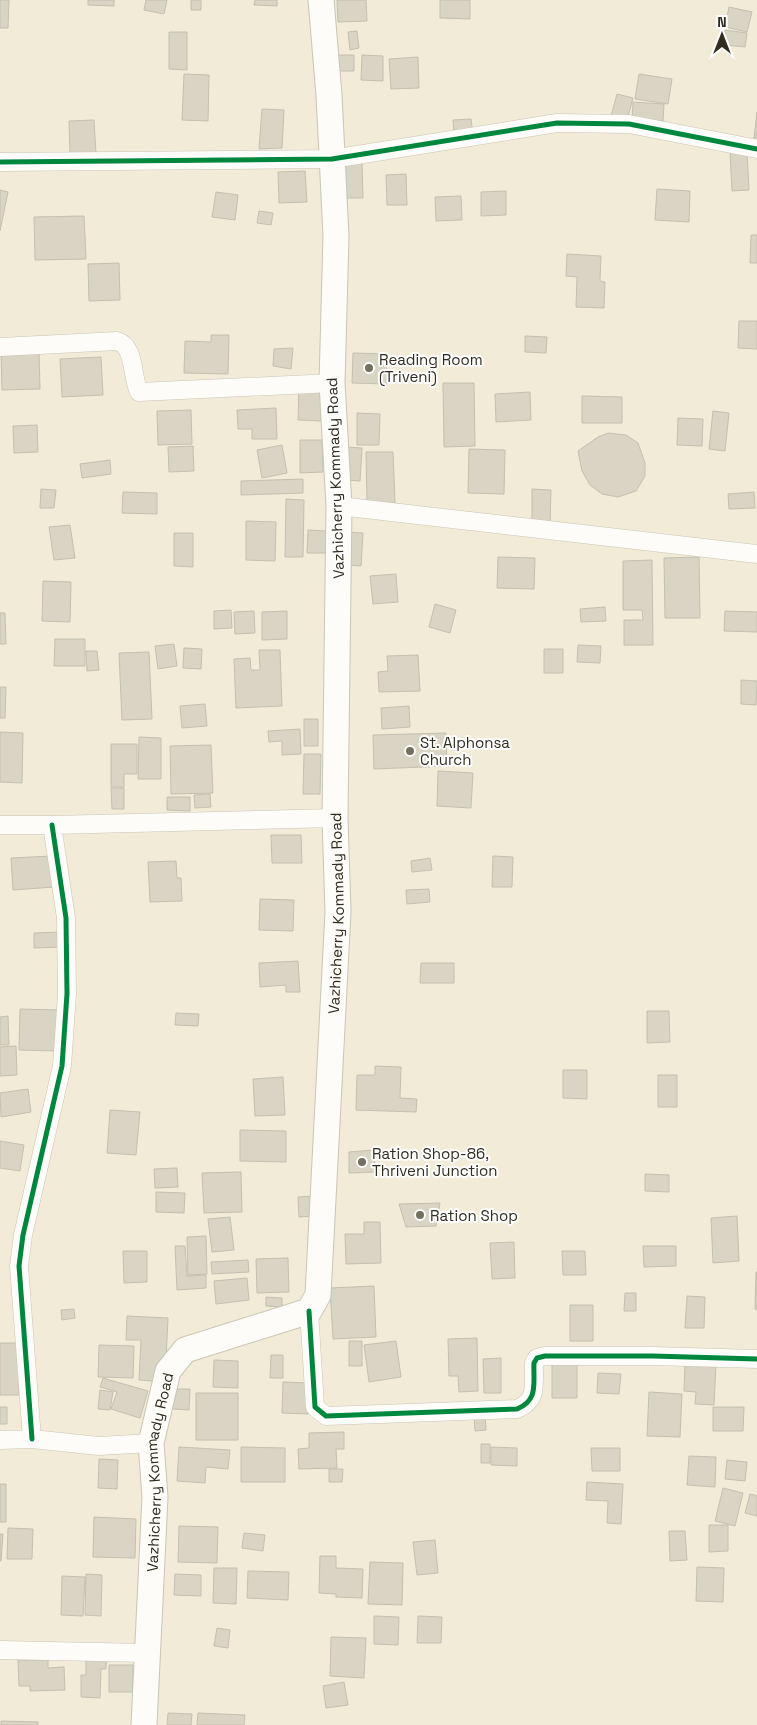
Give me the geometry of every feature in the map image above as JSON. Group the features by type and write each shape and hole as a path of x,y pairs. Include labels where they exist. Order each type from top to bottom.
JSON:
{"main road":[{"name":"Vazhicherry Kommady Road","path":"144,1725 155,1497 151,1443 168,1371 185,1350 308,1311 318,1295 338,912 335,818 339,506 332,382 336,236 321,0"}],"street":[{"path":"0,162 332,158 557,123 628,124 757,149"},
{"path":"0,347 117,341 123,343 129,350 139,392 332,382"},
{"path":"339,506 757,554"},
{"path":"0,824 52,825 335,818"},
{"path":"32,1439 19,1266 23,1235 62,1066 67,994 66,918 52,825"},
{"path":"308,1311 315,1406 326,1416 517,1409 527,1405 532,1398 534,1363 537,1358 545,1356 653,1356 757,1359"},
{"path":"0,1440 32,1439 99,1446 151,1443"},
{"path":"0,1650 147,1653"}],"building":[{"path":"0,0 9,0 8,28 0,28"},
{"path":"88,0 114,0 114,6 88,5"},
{"path":"146,0 167,0 164,14 144,10"},
{"path":"191,0 201,0 201,10 191,10"},
{"path":"255,0 277,0 277,6 254,5"},
{"path":"337,0 366,0 367,21 338,22"},
{"path":"440,0 470,0 470,19 440,18"},
{"path":"729,7 752,12 747,32 725,27"},
{"path":"725,30 747,33 745,47 724,45"},
{"path":"357,31 359,48 350,50 348,32"},
{"path":"169,32 187,32 187,70 169,69"},
{"path":"335,55 354,55 354,71 336,71"},
{"path":"362,55 383,56 383,81 361,80"},
{"path":"418,57 419,88 391,89 389,59"},
{"path":"184,74 209,75 208,121 182,120"},
{"path":"639,74 672,79 668,104 635,99"},
{"path":"617,94 633,98 626,124 610,120"},
{"path":"633,102 664,104 663,121 632,119"},
{"path":"262,109 284,110 282,148 259,149"},
{"path":"757,112 757,138 754,138"},
{"path":"471,119 473,134 454,136 453,120"},
{"path":"94,120 96,153 70,154 69,121"},
{"path":"730,152 747,152 749,190 732,191"},
{"path":"362,162 363,198 344,198 343,163"},
{"path":"305,171 307,202 279,203 278,172"},
{"path":"406,174 407,205 387,205 386,175"},
{"path":"657,189 690,191 689,222 655,220"},
{"path":"0,190 8,192 0,231"},
{"path":"506,191 506,215 481,216 481,192"},
{"path":"216,192 238,195 235,220 212,217"},
{"path":"461,196 462,220 436,221 435,197"},
{"path":"259,211 273,213 271,225 257,223"},
{"path":"84,216 86,259 35,260 34,217"},
{"path":"751,235 757,235 757,263 750,263"},
{"path":"567,254 601,256 600,281 605,282 604,308 576,307 577,277 566,276"},
{"path":"119,263 120,300 89,301 88,264"},
{"path":"739,321 757,321 757,349 738,348"},
{"path":"211,335 229,335 228,374 184,373 185,341 211,342"},
{"path":"525,336 547,337 546,353 525,352"},
{"path":"293,348 291,369 273,366 274,349"},
{"path":"39,351 40,389 2,390 1,352"},
{"name":"Reading Room (Triveni)","path":"353,353 386,354 387,384 352,383"},
{"path":"101,357 103,395 62,397 60,359"},
{"path":"443,383 474,383 475,446 444,447"},
{"path":"299,388 322,389 321,421 298,420"},
{"path":"530,392 531,420 496,422 495,394"},
{"path":"582,396 622,397 622,423 582,423"},
{"path":"276,408 277,439 252,439 252,429 238,429 237,410"},
{"path":"191,410 192,444 158,445 157,411"},
{"path":"713,411 729,413 725,451 709,449"},
{"path":"357,413 380,414 379,445 357,445"},
{"path":"678,418 703,419 702,446 677,445"},
{"path":"37,425 38,452 14,453 13,426"},
{"path":"608,433 626,435 638,443 645,463 645,476 636,491 618,497 602,494 590,485 582,471 578,451 598,437"},
{"path":"300,440 322,440 323,472 300,473"},
{"path":"282,445 287,473 262,478 257,450"},
{"path":"193,446 194,471 169,472 168,447"},
{"path":"346,447 362,448 360,481 345,480"},
{"path":"469,449 505,450 504,494 468,493"},
{"path":"366,452 393,452 395,503 367,504"},
{"path":"110,460 111,474 82,478 80,464"},
{"path":"303,479 303,493 241,495 241,481"},
{"path":"41,489 56,490 54,508 40,508"},
{"path":"532,489 551,490 550,524 532,523"},
{"path":"123,492 157,493 157,514 122,513"},
{"path":"754,492 755,508 729,509 728,494"},
{"path":"286,499 304,500 303,557 285,557"},
{"path":"246,521 276,522 275,561 246,560"},
{"path":"70,525 75,558 54,560 49,527"},
{"path":"308,530 327,531 326,553 307,553"},
{"path":"347,532 363,533 361,566 345,565"},
{"path":"174,533 193,533 193,567 174,566"},
{"path":"498,557 535,558 534,589 497,588"},
{"path":"699,557 700,618 665,618 664,558"},
{"path":"652,560 653,645 624,645 624,620 643,620 642,610 623,610 623,561"},
{"path":"396,574 398,602 373,604 370,576"},
{"path":"43,581 71,582 70,622 42,621"},
{"path":"435,604 456,610 450,633 429,627"},
{"path":"605,607 606,621 581,622 580,609"},
{"path":"231,610 232,628 214,629 214,611"},
{"path":"254,611 255,633 235,634 234,612"},
{"path":"287,611 287,639 262,640 262,612"},
{"path":"725,611 757,612 757,632 724,631"},
{"path":"0,613 5,613 6,644 0,644"},
{"path":"55,639 85,639 85,666 54,666"},
{"path":"174,644 177,666 158,669 155,646"},
{"path":"578,645 601,646 600,663 577,662"},
{"path":"184,648 202,649 201,669 183,668"},
{"path":"544,649 563,649 563,673 544,673"},
{"path":"259,650 280,650 282,706 236,708 234,659 250,658 251,670 260,670"},
{"path":"86,651 97,651 99,670 87,671"},
{"path":"149,652 152,719 122,720 119,653"},
{"path":"418,655 420,691 379,692 378,672 388,671 387,656"},
{"path":"741,680 757,681 756,705 741,704"},
{"path":"0,687 6,687 5,718 0,718"},
{"path":"205,704 207,726 182,728 180,706"},
{"path":"409,706 410,727 382,729 381,708"},
{"path":"304,719 318,719 318,746 304,746"},
{"path":"300,729 301,754 282,755 282,741 269,742 268,731"},
{"path":"0,732 23,733 22,783 0,782"},
{"name":"St. Alphonsa Church","path":"446,733 447,766 374,769 373,735"},
{"path":"139,737 161,738 161,779 138,779"},
{"path":"111,744 137,744 137,774 124,774 124,787 111,787"},
{"path":"211,745 213,793 171,794 170,746"},
{"path":"304,754 321,754 320,794 303,794"},
{"path":"438,771 473,773 471,808 437,806"},
{"path":"111,788 124,788 124,809 112,809"},
{"path":"210,794 211,807 195,808 194,795"},
{"path":"167,797 190,797 190,811 167,810"},
{"path":"271,835 301,835 302,863 272,863"},
{"path":"52,856 54,887 13,890 11,858"},
{"path":"493,856 513,857 512,887 492,887"},
{"path":"430,858 432,870 412,872 411,861"},
{"path":"176,861 177,878 181,878 182,901 150,902 148,862"},
{"path":"429,889 430,902 407,904 406,890"},
{"path":"260,899 294,900 293,931 259,930"},
{"path":"62,932 62,947 34,948 34,933"},
{"path":"298,961 300,992 286,992 286,985 260,987 259,963"},
{"path":"421,963 454,963 454,983 420,983"},
{"path":"20,1009 59,1010 58,1051 19,1050"},
{"path":"647,1011 669,1011 670,1042 647,1043"},
{"path":"176,1013 199,1014 198,1026 175,1025"},
{"path":"8,1016 9,1045 0,1045 0,1017"},
{"path":"16,1046 17,1075 0,1076 0,1047"},
{"path":"375,1066 401,1067 400,1098 417,1099 416,1112 356,1110 357,1075 375,1075"},
{"path":"563,1070 587,1070 587,1099 563,1098"},
{"path":"658,1075 677,1075 677,1107 658,1107"},
{"path":"283,1077 285,1115 255,1116 253,1079"},
{"path":"28,1089 31,1112 1,1117 0,1093"},
{"path":"110,1110 140,1112 136,1155 107,1153"},
{"path":"240,1130 286,1131 286,1162 240,1161"},
{"path":"0,1141 24,1145 20,1171 0,1168"},
{"name":"Ration Shop-86, Thriveni Junction","path":"374,1150 375,1172 349,1173 349,1152"},
{"path":"177,1168 178,1187 155,1188 154,1169"},
{"path":"241,1172 242,1212 204,1213 202,1173"},
{"path":"645,1174 669,1175 669,1192 645,1191"},
{"path":"156,1192 185,1193 184,1213 156,1212"},
{"path":"314,1196 315,1216 299,1217 298,1197"},
{"name":"Ration Shop","path":"440,1203 436,1226 406,1227 399,1204"},
{"path":"737,1216 739,1261 713,1263 711,1218"},
{"path":"230,1217 234,1250 212,1252 208,1219"},
{"path":"364,1222 380,1222 381,1263 346,1264 345,1234 364,1234"},
{"path":"206,1236 207,1274 188,1275 187,1237"},
{"path":"514,1242 515,1278 492,1279 490,1243"},
{"path":"175,1246 185,1246 187,1276 206,1275 206,1288 177,1290"},
{"path":"643,1246 676,1246 676,1266 644,1267"},
{"path":"123,1251 147,1251 147,1282 124,1283"},
{"path":"562,1251 585,1251 586,1275 563,1275"},
{"path":"288,1258 289,1292 257,1293 256,1259"},
{"path":"248,1260 249,1272 212,1274 211,1262"},
{"path":"757,1272 757,1310 755,1309"},
{"path":"247,1278 249,1300 216,1304 214,1281"},
{"path":"374,1286 376,1337 333,1339 330,1288"},
{"path":"625,1293 636,1293 636,1311 624,1311"},
{"path":"687,1296 705,1297 704,1328 685,1328"},
{"path":"266,1297 282,1298 282,1307 266,1306"},
{"path":"570,1305 593,1305 593,1341 570,1341"},
{"path":"74,1309 75,1318 62,1320 61,1310"},
{"path":"127,1316 168,1318 165,1382 139,1380 141,1340 126,1340"},
{"path":"477,1338 478,1391 459,1392 458,1376 449,1376 448,1339"},
{"path":"349,1341 362,1341 362,1366 349,1366"},
{"path":"396,1341 401,1377 369,1382 364,1345"},
{"path":"0,1343 19,1343 19,1395 0,1395"},
{"path":"99,1345 134,1346 133,1378 98,1377"},
{"path":"271,1355 283,1355 283,1378 270,1378"},
{"path":"501,1358 501,1393 484,1393 483,1359"},
{"path":"577,1359 577,1398 552,1398 552,1360"},
{"path":"214,1360 238,1361 238,1388 213,1387"},
{"path":"685,1363 716,1364 714,1405 695,1404 696,1392 684,1391"},
{"path":"598,1373 621,1374 619,1394 597,1393"},
{"path":"103,1378 148,1391 140,1418 111,1409 117,1392 100,1387"},
{"path":"283,1382 309,1383 308,1414 282,1413"},
{"path":"173,1389 190,1389 189,1410 172,1409"},
{"path":"100,1390 113,1392 110,1410 98,1409"},
{"path":"649,1392 682,1394 680,1437 647,1436"},
{"path":"196,1393 238,1393 238,1440 196,1440"},
{"path":"0,1407 7,1407 7,1424 0,1424"},
{"path":"713,1407 744,1407 743,1431 713,1431"},
{"path":"485,1413 486,1430 475,1431 474,1414"},
{"path":"344,1432 344,1449 336,1449 337,1468 299,1469 298,1449 309,1448 309,1433"},
{"path":"481,1444 490,1444 490,1463 481,1463"},
{"path":"179,1447 230,1450 228,1469 206,1467 205,1483 177,1481"},
{"path":"241,1447 285,1448 285,1482 241,1482"},
{"path":"491,1447 517,1448 517,1466 491,1465"},
{"path":"591,1448 620,1448 620,1471 592,1471"},
{"path":"689,1456 716,1457 715,1487 687,1485"},
{"path":"99,1459 118,1460 117,1489 98,1488"},
{"path":"727,1460 747,1462 745,1481 725,1479"},
{"path":"329,1469 343,1469 342,1482 329,1482"},
{"path":"587,1482 623,1484 621,1524 607,1523 608,1501 586,1500"},
{"path":"0,1484 6,1484 6,1522 0,1522"},
{"path":"723,1488 743,1493 735,1526 715,1521"},
{"path":"750,1494 757,1496 757,1516 745,1513"},
{"path":"94,1517 136,1519 135,1558 93,1557"},
{"path":"709,1525 728,1525 728,1551 709,1552"},
{"path":"179,1526 218,1527 217,1563 178,1562"},
{"path":"8,1528 33,1529 32,1559 7,1559"},
{"path":"669,1531 685,1531 687,1560 670,1561"},
{"path":"244,1533 265,1535 263,1551 242,1548"},
{"path":"0,1534 3,1534 1,1561 0,1561"},
{"path":"435,1540 438,1573 417,1575 413,1542"},
{"path":"320,1556 336,1556 336,1568 363,1569 362,1598 336,1597 336,1594 319,1593"},
{"path":"370,1562 403,1563 402,1605 368,1604"},
{"path":"697,1567 724,1568 723,1602 696,1601"},
{"path":"214,1568 237,1568 236,1604 213,1603"},
{"path":"248,1571 289,1572 288,1600 247,1598"},
{"path":"86,1574 102,1575 101,1616 85,1615"},
{"path":"175,1574 201,1575 201,1596 174,1595"},
{"path":"62,1576 85,1577 83,1616 61,1615"},
{"path":"374,1616 399,1617 398,1645 374,1644"},
{"path":"418,1616 442,1617 441,1643 417,1643"},
{"path":"217,1628 230,1630 228,1648 214,1646"},
{"path":"331,1637 366,1638 364,1678 330,1676"},
{"path":"86,1650 107,1650 106,1669 101,1669 100,1698 81,1697 81,1675 86,1675"},
{"path":"18,1660 48,1660 48,1668 64,1667 65,1690 30,1691 30,1686 19,1686"},
{"path":"109,1665 133,1665 133,1692 109,1692"},
{"path":"344,1682 348,1705 326,1708 323,1686"},
{"path":"168,1713 192,1714 191,1725 167,1725"},
{"path":"198,1713 245,1715 244,1725 197,1725"},
{"path":"1,1721 38,1722 38,1725 1,1725"}],"cycle path":[{"path":"0,162 332,159 557,123 629,124 757,149"},
{"path":"32,1439 19,1266 23,1235 62,1066 67,994 66,918 52,825"},
{"path":"309,1311 315,1407 326,1416 517,1409 529,1401 532,1396 534,1363 537,1358 545,1356 653,1356 757,1359"}],"place":[{"name":"Reading Room (Triveni)","path":"369,368"},
{"name":"St. Alphonsa Church","path":"410,751"},
{"name":"Ration Shop-86, Thriveni Junction","path":"362,1162"},
{"name":"Ration Shop","path":"420,1215"}]}
